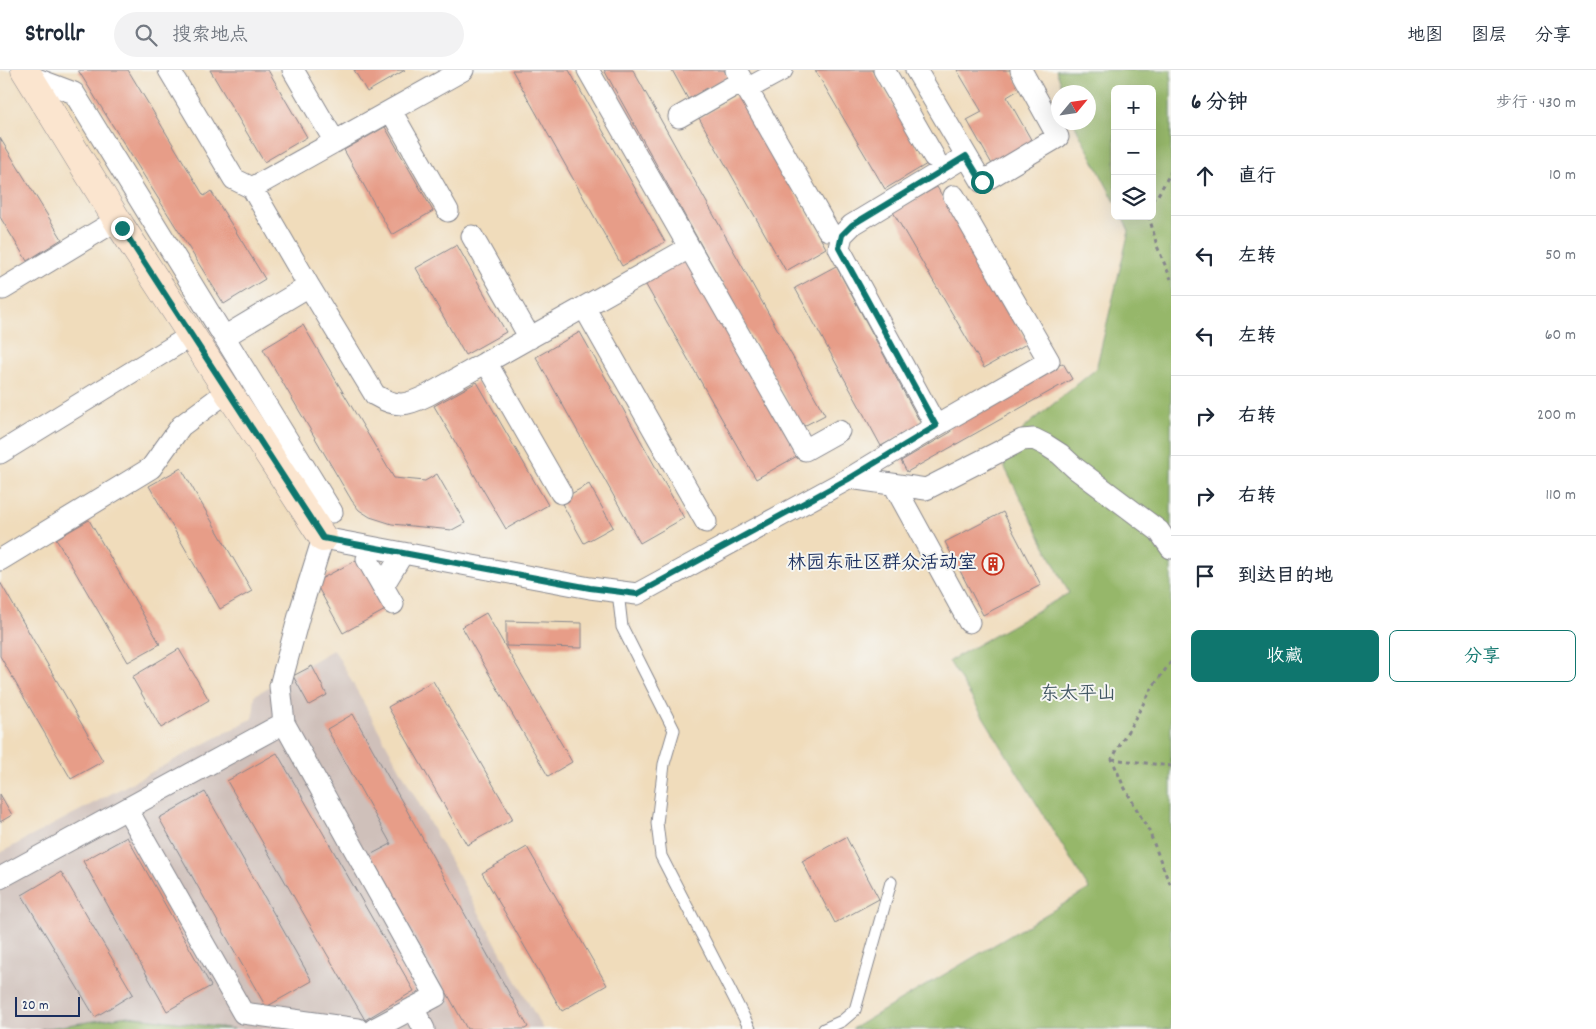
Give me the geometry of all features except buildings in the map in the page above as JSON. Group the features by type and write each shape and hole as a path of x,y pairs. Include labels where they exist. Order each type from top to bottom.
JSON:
{"street":[{"path":"169,70 234,179 252,188 375,395 389,403 402,405 413,402 689,248"},
{"path":"293,70 335,142"},
{"path":"252,188 463,70"},
{"path":"588,70 805,450 840,430"},
{"path":"680,117 742,80 782,70"},
{"path":"884,70 934,157"},
{"path":"916,70 982,182 1058,137 1021,70"},
{"path":"27,73 117,220 323,538 618,592 637,594 850,478 1049,360 954,196"},
{"path":"27,73 74,93 332,512"},
{"path":"742,80 828,230"},
{"path":"390,110 448,211"},
{"path":"936,426 839,248 842,235 852,225 966,156"},
{"path":"1,288 117,220"},
{"path":"472,236 530,338"},
{"path":"224,337 309,286"},
{"path":"584,307 706,522"},
{"path":"0,453 192,336"},
{"path":"486,362 561,493"},
{"path":"0,560 151,468 181,426 228,391"},
{"path":"850,478 926,489 1022,440 1034,440 1046,444 1060,454 1075,468 1159,531 1171,548"},
{"path":"894,484 969,622"},
{"path":"323,538 280,686 284,723 436,996 374,1029"},
{"path":"383,586 403,553"},
{"path":"367,559 393,604"},
{"path":"0,878 284,723"},
{"path":"127,809 243,1013 358,1029"},
{"path":"413,1008 424,1029"}],"lane":[{"path":"618,592 622,627 674,730 664,764 657,823 661,856 750,1029"},
{"path":"824,1029 842,1021 855,1010 891,882"}],"path":[{"path":"1156,197 1171,172"},
{"path":"1150,220 1157,246 1171,279"},
{"path":"1112,759 1154,685 1171,662"},
{"path":"1112,759 1171,766"},
{"path":"1112,759 1123,785 1148,831 1171,885"}],"shaded area":[{"path":"334,649 543,1029 234,1029 128,1016 41,1029 0,1029 0,853 253,718 255,695"}],"green space":[{"name":"东太平山","path":"1056,70 1171,70 1171,1029 852,1029 1089,889 949,661 1069,593 1004,466 1024,428 1096,369 1129,231 1124,220 1156,220 1156,85 1111,85 1111,194 1078,130 1096,130 1096,85 1061,85"},
{"path":"128,1016 234,1029 41,1029"}],"place":[{"name":"林园东社区群众活动室","path":"993,564"}],"route":[{"path":"122,228 323,538 590,588 637,594 850,478 936,426 839,248 842,235 852,225 966,156 982,182"}]}
